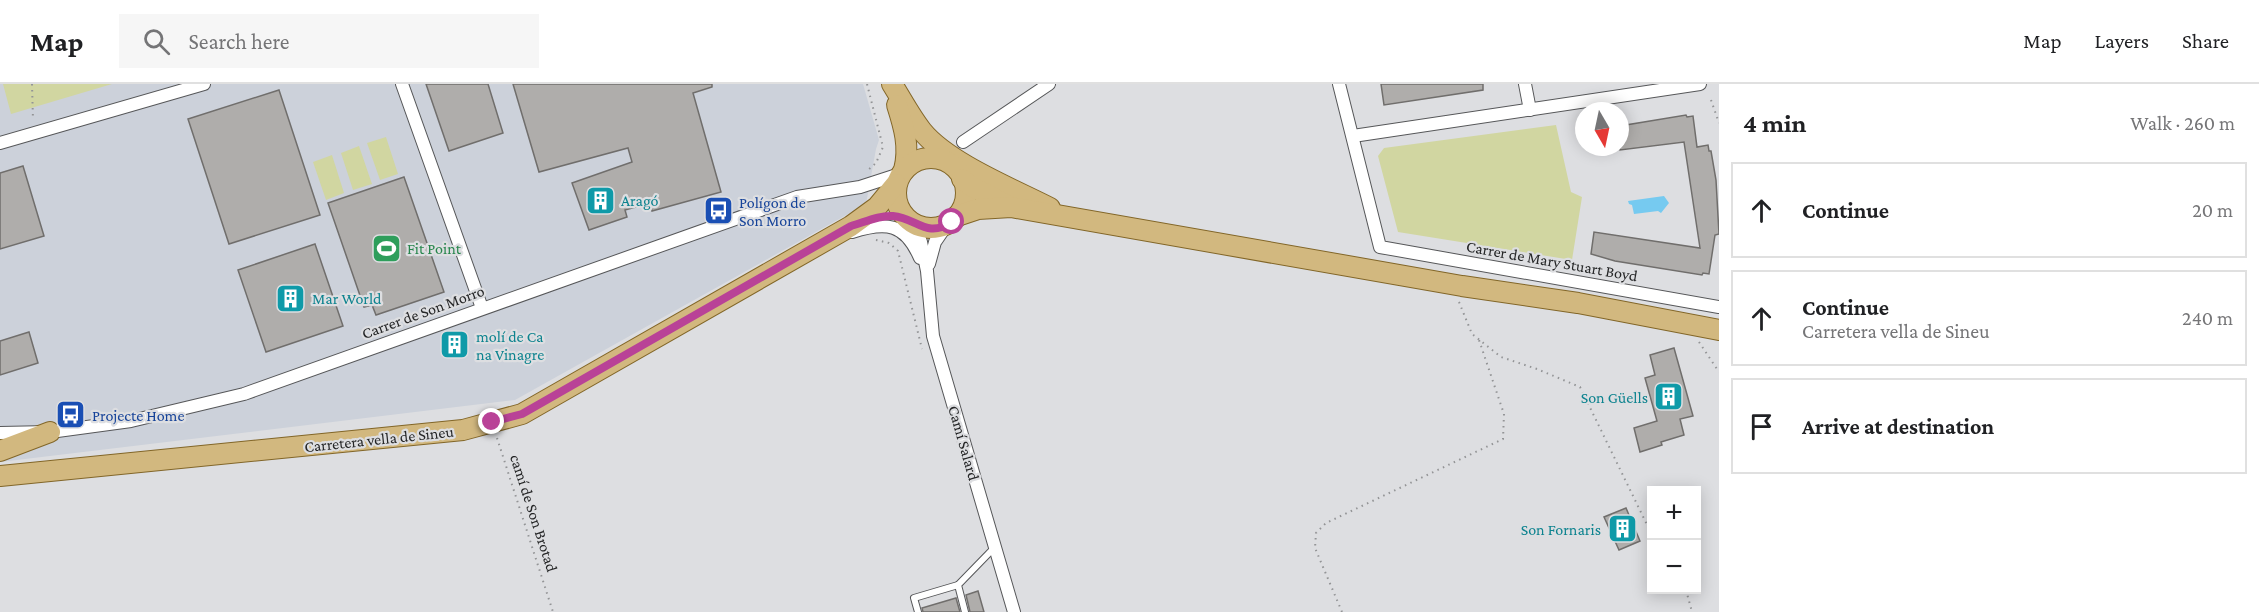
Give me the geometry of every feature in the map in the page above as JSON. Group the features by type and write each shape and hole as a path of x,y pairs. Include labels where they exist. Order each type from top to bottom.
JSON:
{"main road":[{"path":"891,84 904,127 907,152 900,176 898,204 911,222 933,229 978,209 1011,207 1462,286 1578,303 1719,330"},
{"path":"891,84 923,133 936,145 977,171 1068,218"},
{"path":"904,127 933,158 949,164 971,186 1011,207"},
{"path":"900,176 917,161 933,158"},
{"name":"Carretera vella de Sineu","path":"0,476 463,430 522,414 851,226 877,207 900,176"},
{"path":"952,221 965,203 966,195 962,178"},
{"name":"Carretera vella de Sineu","path":"851,226 879,217 895,216 911,222"},
{"path":"0,451 50,432"}],"street":[{"path":"0,143 204,84"},
{"path":"402,84 482,308"},
{"path":"963,142 1049,84"},
{"path":"1339,84 1353,136 1700,84"},
{"path":"1525,84 1530,110"},
{"name":"Carrer de Mary Stuart Boyd","path":"1353,136 1380,247 1719,307"},
{"name":"Carrer de Son Morro","path":"0,433 50,432 131,421 244,394 797,197 872,184 900,176"},
{"name":"Camí Salard","path":"927,271 932,250 952,221"},
{"name":"Camí Salard","path":"911,222 921,242 927,271 933,336 1014,612"},
{"path":"830,238 869,226 888,226 899,230 912,240 929,288"}],"lane":[{"path":"918,612 914,598 958,585 995,547"},
{"path":"958,585 965,612"}],"path":[{"path":"32,84 33,134"},
{"path":"1711,100 1719,123"},
{"path":"1462,286 1458,305 1472,334 1479,340 1501,357 1580,387 1647,525"},
{"path":"1698,326 1699,345 1719,372"},
{"path":"1342,612 1315,548 1316,533 1326,523 1503,438 1504,414 1479,340"},
{"name":"camí de Son Brotad","path":"492,422 553,612"},
{"path":"1687,594 1692,612"}],"shaded area":[{"path":"0,84 863,84 879,140 866,204 515,400 0,462"}],"green space":[{"path":"3,84 112,84 11,114"},
{"path":"1556,125 1571,192 1582,197 1572,260 1398,232 1378,156 1384,148"},
{"path":"386,137 398,174 380,180 367,143"},
{"path":"359,146 372,184 353,190 341,153"},
{"path":"332,155 344,193 326,200 313,162"}],"water":[{"path":"1664,196 1669,203 1661,213 1658,211 1634,214 1632,205 1628,201"}],"building":[{"path":"426,84 488,84 503,133 449,151"},
{"path":"513,84 712,84 712,87 693,93 721,192 652,211 650,203 625,210 627,217 589,230 572,183 632,162 628,148 539,172"},
{"path":"1381,84 1483,84 1483,90 1384,105"},
{"path":"279,90 320,215 229,244 188,119"},
{"path":"1686,115 1687,117 1693,116 1697,147 1708,145 1716,180 1719,234 1715,235 1709,274 1703,273 1702,275 1615,261 1591,254 1594,232 1700,248 1684,142 1629,149 1629,124"},
{"path":"23,166 44,236 0,249 0,173"},
{"name":"Fit Point","path":"404,177 444,292 376,315 372,305 364,307 328,203"},
{"name":"Mar World","path":"315,244 343,326 266,352 238,270"},
{"path":"29,332 38,363 0,375 0,341"},
{"name":"Son Güells","path":"1674,348 1693,416 1680,419 1684,435 1640,452 1634,428 1657,421 1645,378 1655,375 1650,355"},
{"name":"Son Fornaris","path":"1626,508 1640,541 1619,550 1604,517"},
{"path":"978,591 984,612 970,612 966,595"},
{"path":"956,598 960,612 923,612 922,608"}],"place":[{"name":"Aragó","path":"600,200"},
{"name":"Polígon de Son Morro","path":"718,211"},
{"name":"Fit Point","path":"386,248"},
{"name":"Mar World","path":"291,298"},
{"name":"molí de Ca na Vinagre","path":"455,345"},
{"name":"Son Güells","path":"1669,397"},
{"name":"Projecte Home","path":"71,415"},
{"name":"Son Fornaris","path":"1622,529"}],"route":[{"path":"492,422 522,414 851,226 887,216 895,216 921,227 933,229 952,222"}]}
